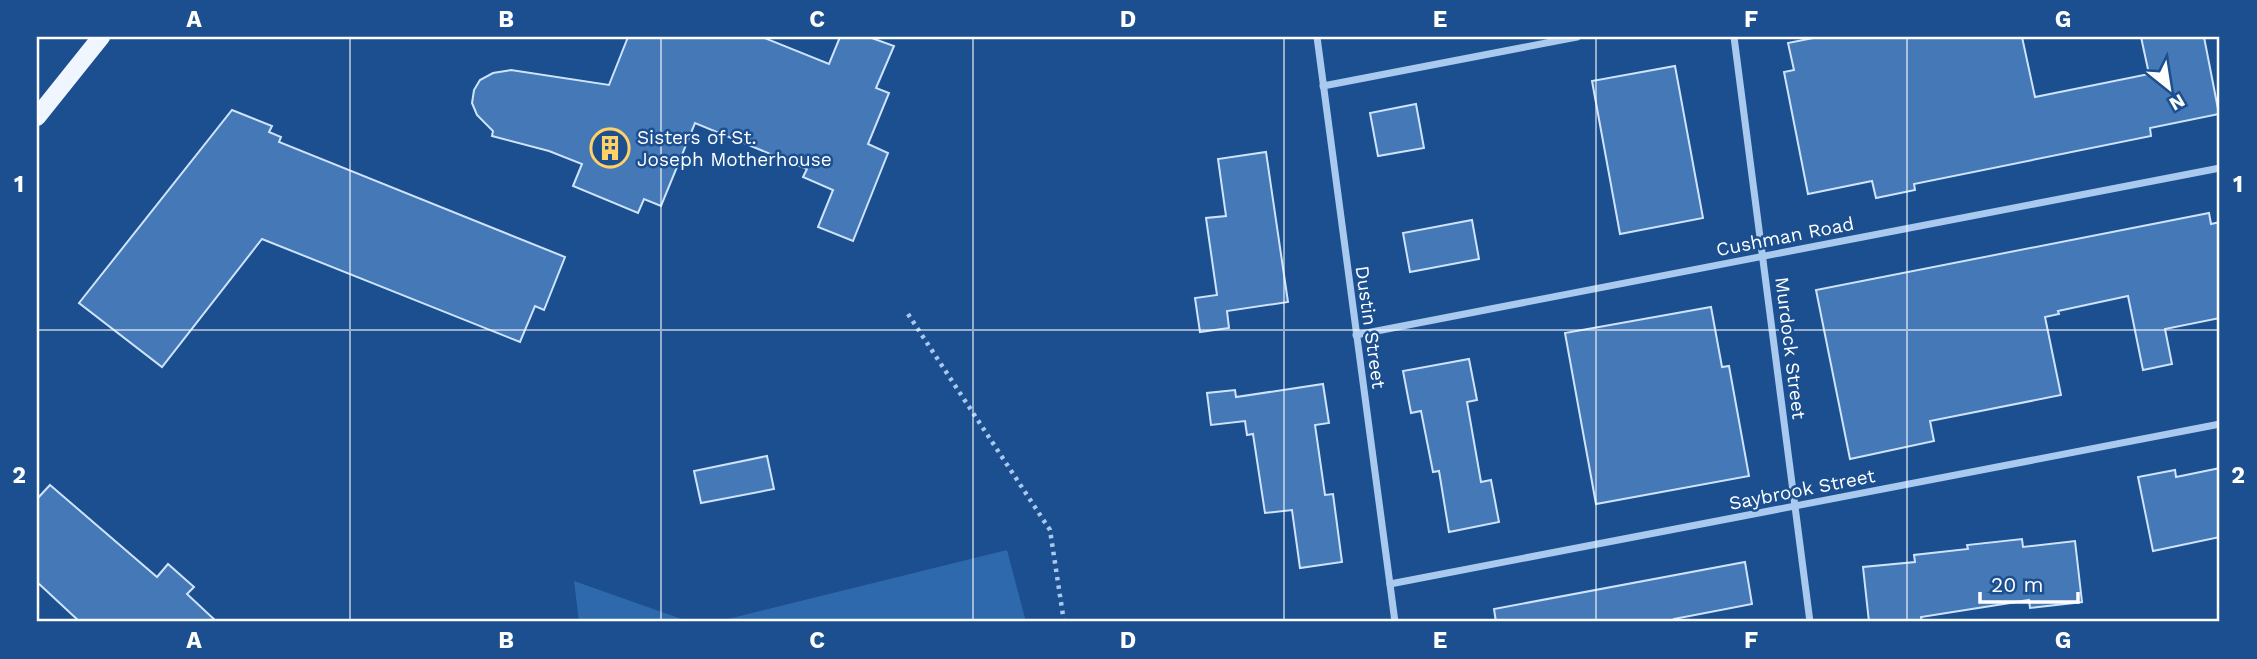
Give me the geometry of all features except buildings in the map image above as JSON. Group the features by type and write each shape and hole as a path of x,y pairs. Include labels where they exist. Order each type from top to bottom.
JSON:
{"main road":[{"path":"37,117 101,37"}],"street":[{"name":"Dustin Street","path":"1317,37 1395,622"},
{"path":"1323,86 1577,37"},
{"name":"Murdock Street","path":"1734,37 1810,622"},
{"name":"Cushman Road","path":"1356,335 2220,168"},
{"name":"Saybrook Street","path":"1390,584 2220,424"}],"path":[{"path":"908,314 1051,530 1064,622"}],"shaded area":[{"path":"1007,550 1026,622 716,622"},
{"path":"574,581 690,622 579,622"}],"place":[{"name":"Sisters of St. Joseph Motherhouse","path":"610,148"}]}
